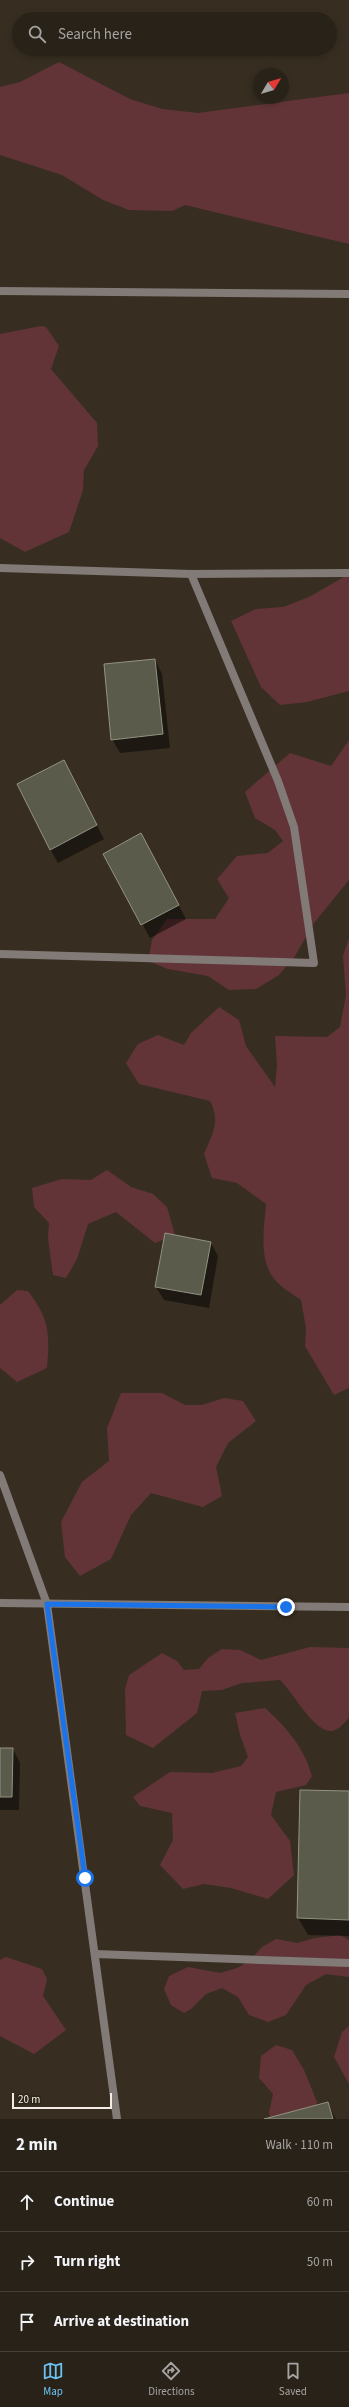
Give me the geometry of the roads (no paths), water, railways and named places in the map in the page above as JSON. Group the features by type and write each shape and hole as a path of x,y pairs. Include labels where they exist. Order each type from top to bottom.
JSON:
{"street":[{"path":"0,291 349,294"},
{"path":"0,568 190,574 349,573"},
{"path":"0,954 314,963 294,827 278,781 190,574"},
{"path":"0,1475 47,1604 117,2119"},
{"path":"0,1603 349,1608"},
{"path":"95,1954 349,1962"}]}
